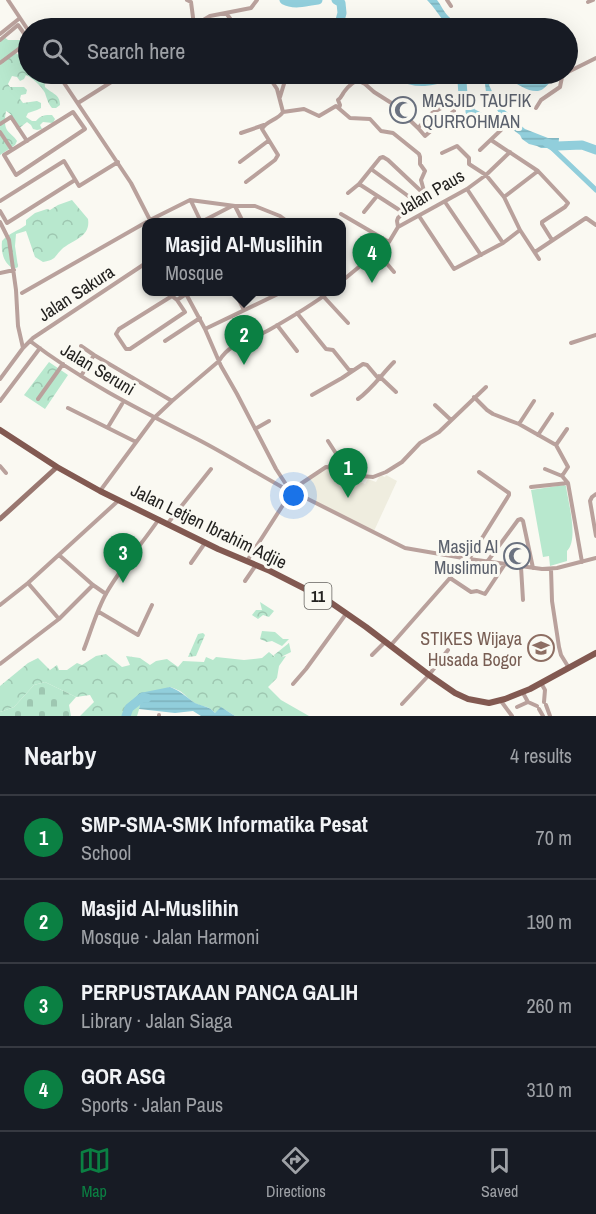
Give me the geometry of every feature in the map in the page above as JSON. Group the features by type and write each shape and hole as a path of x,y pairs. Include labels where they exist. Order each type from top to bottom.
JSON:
{"main road":[{"name":"11","path":"1,432 57,467"},
{"name":"Jalan Letjen Ibrahim Adjie","path":"57,467 119,500 327,600 429,675 468,699 489,703 501,701 523,693 596,653"},
{"path":"0,519 57,467"}],"street":[{"path":"8,0 20,18"},
{"path":"187,0 191,2 192,18"},
{"path":"207,18 251,8 257,0"},
{"path":"447,0 451,6"},
{"path":"226,13 230,18"},
{"path":"0,34 18,20"},
{"path":"0,40 18,25"},
{"path":"0,63 18,48"},
{"path":"578,67 596,58"},
{"path":"65,84 134,186 149,218"},
{"path":"78,104 109,84"},
{"path":"241,134 280,117 283,112 274,84"},
{"path":"280,98 284,84"},
{"path":"339,108 338,100 352,84"},
{"path":"365,84 393,104 425,136 454,111"},
{"path":"536,108 542,99 554,93 561,84"},
{"path":"418,128 432,113 456,100"},
{"path":"283,112 304,109 320,116 334,106 350,118 370,119 381,131 393,133 419,154 420,164 425,171 421,180 424,191 397,220 398,227"},
{"path":"73,112 85,129 16,175 4,155 27,141 73,112"},
{"path":"0,124 11,117 27,141"},
{"path":"82,124 89,120"},
{"path":"246,182 278,155 262,131 264,125"},
{"path":"480,150 501,130"},
{"path":"0,132 12,150"},
{"path":"492,140 538,171 568,203 542,222 552,240"},
{"path":"240,162 268,141"},
{"path":"442,153 457,146 469,158 469,164 486,175 504,197 520,230 539,259"},
{"name":"Jalan Paus","path":"346,278 389,242 398,227 467,189 510,152"},
{"path":"348,193 359,184 380,158 383,158 423,193"},
{"path":"0,201 64,161 79,186 118,162"},
{"path":"371,169 415,201"},
{"path":"504,197 538,171"},
{"path":"0,211 7,223 75,180"},
{"path":"359,184 405,213"},
{"path":"467,189 503,243"},
{"path":"364,212 377,195"},
{"path":"190,200 199,218"},
{"path":"156,218 190,200 234,206 249,205 262,208 283,218"},
{"path":"445,202 481,255"},
{"path":"209,218 234,206"},
{"path":"234,206 241,218"},
{"path":"341,214 389,242"},
{"path":"419,216 453,269 503,243 520,230"},
{"path":"535,252 586,218 596,225"},
{"path":"0,222 9,240 18,300 18,326 23,348"},
{"path":"22,293 142,226"},
{"path":"377,252 394,272"},
{"name":"Jalan Sakura","path":"0,380 30,341 142,266"},
{"path":"0,273 14,270"},
{"path":"172,296 177,300 185,312 130,349 126,349 116,334 119,329 172,296"},
{"path":"177,300 182,296"},
{"path":"187,296 276,469 291,491"},
{"path":"237,296 244,310"},
{"path":"205,329 270,296"},
{"path":"100,490 154,418 220,364 223,354 232,346 265,332 323,296 348,322"},
{"path":"297,313 326,349 333,350 349,370 353,370"},
{"path":"165,341 200,318"},
{"path":"277,325 297,351"},
{"path":"571,343 596,335"},
{"name":"Jalan Seruni","path":"30,341 81,376 154,418 400,546 467,559 533,568 551,569 596,558"},
{"path":"81,346 172,401"},
{"path":"0,401 39,348"},
{"path":"81,376 94,355"},
{"path":"358,399 394,362"},
{"path":"38,399 63,364"},
{"path":"312,395 363,364 366,364 396,392"},
{"path":"247,561 291,491 322,469 329,467 373,477 398,465 420,443 439,432 486,387"},
{"path":"474,397 493,414 519,424 556,446 568,467 562,476"},
{"path":"519,424 534,401"},
{"path":"108,427 122,404"},
{"path":"435,405 451,420"},
{"path":"68,408 136,442"},
{"path":"538,435 552,414"},
{"path":"255,429 269,420"},
{"path":"556,446 567,429"},
{"path":"328,441 336,455 329,467"},
{"path":"0,466 6,473"},
{"path":"168,523 211,469"},
{"path":"545,469 562,476 568,483 582,562"},
{"path":"372,655 388,643 467,559 509,495 478,472"},
{"path":"531,487 568,483"},
{"path":"596,494 590,501 596,536"},
{"path":"0,605 28,583 119,500"},
{"path":"84,650 106,594 160,519"},
{"path":"487,562 520,519 523,521 533,568"},
{"path":"191,563 205,542"},
{"path":"59,555 106,594"},
{"path":"450,578 471,592 477,591 485,594 505,564"},
{"path":"244,581 256,565"},
{"path":"522,567 523,600"},
{"path":"551,569 552,601 559,647 569,668"},
{"path":"28,583 59,619"},
{"path":"0,664 59,619 93,585"},
{"path":"99,612 137,635 152,605"},
{"path":"292,684 347,614"},
{"path":"402,704 448,650"},
{"path":"541,683 545,690 545,704 550,716"},
{"path":"523,693 528,702 538,707 543,716"},
{"path":"501,701 512,716"},
{"path":"517,707 528,702"}],"shaded area":[{"path":"327,468 365,484 368,479 376,482 380,475 385,477 386,475 397,481 374,531 293,491"}],"green space":[{"path":"4,37 8,40 18,40 18,49 15,51 18,54 18,78 12,76 8,84 10,87 24,87 27,90 26,94 21,95 20,99 23,103 37,101 41,103 41,108 28,113 26,117 36,121 43,116 52,115 55,119 53,123 43,122 40,125 42,129 33,129 27,122 17,130 12,117 6,111 6,128 17,141 15,145 0,155 0,41"},
{"path":"38,84 44,84 57,96 60,105 52,108"},
{"path":"72,200 88,219 87,230 84,234 62,249 53,259 43,262 35,257 26,231 16,234 18,267 14,269 10,267 4,257 2,241 26,225 26,220 35,213 50,210"},
{"path":"49,362 68,375 45,409 24,395"},
{"path":"564,485 570,510 572,538 567,551 567,561 550,566 549,556 543,557 531,490"},
{"path":"260,602 274,611 269,617 263,615 258,619 252,615 256,610 262,610"},
{"path":"262,631 275,632 283,639 289,639 282,646 272,641 267,642 260,639"},
{"path":"198,634 205,635 196,656 188,657"},
{"path":"289,643 291,652 281,657 286,656 279,666 277,678 268,687 281,700 309,716 235,716 224,709 215,713 210,708 195,703 180,691 170,687 129,703 123,716 80,716 94,702 90,695 76,697 45,682 34,685 14,707 0,712 0,686 28,663 38,658 50,670 57,665 59,670 67,670 77,663 82,665 96,656 106,654 122,667 130,665 126,656 140,658 150,665 167,659 178,667 183,661 204,662 206,657 213,660 216,657 244,660 262,658 269,652 275,657 274,655"},
{"path":"45,682 76,697 69,705 71,716 0,716 0,712 14,707 34,685"},
{"path":"143,697 137,716 126,716 129,708"}],"water":[{"path":"427,0 437,0 451,18 441,18"},
{"path":"485,84 490,84 499,106 525,129 548,138 559,138 558,151 554,152 529,144 512,129 489,123 479,117 481,115 508,124 490,102"},
{"path":"517,84 548,84 538,91"},
{"path":"170,687 215,713 221,707 235,716 201,716 193,711 175,713 139,709 142,698 129,708 126,716 123,716 129,703 140,693"}],"waterway":[{"path":"284,0 297,3 318,0"},
{"path":"336,0 341,3 341,18"},
{"path":"462,84 463,95 470,103 470,112 494,122"},
{"path":"547,143 557,146 582,145 596,150"},
{"path":"552,148 596,190"},
{"path":"126,716 129,708 143,697 147,698"}],"place":[{"name":"MASJID TAUFIK QURROHMAN","path":"403,110"},
{"name":"GOR ASG","path":"372,283"},
{"name":"Masjid Al-Muslihin","path":"244,365"},
{"name":"SMP-SMA-SMK Informatika Pesat","path":"348,498"},
{"name":"Masjid Al Muslimun","path":"517,556"},
{"name":"PERPUSTAKAAN PANCA GALIH","path":"123,583"},
{"name":"STIKES Wijaya Husada Bogor","path":"541,648"}]}
